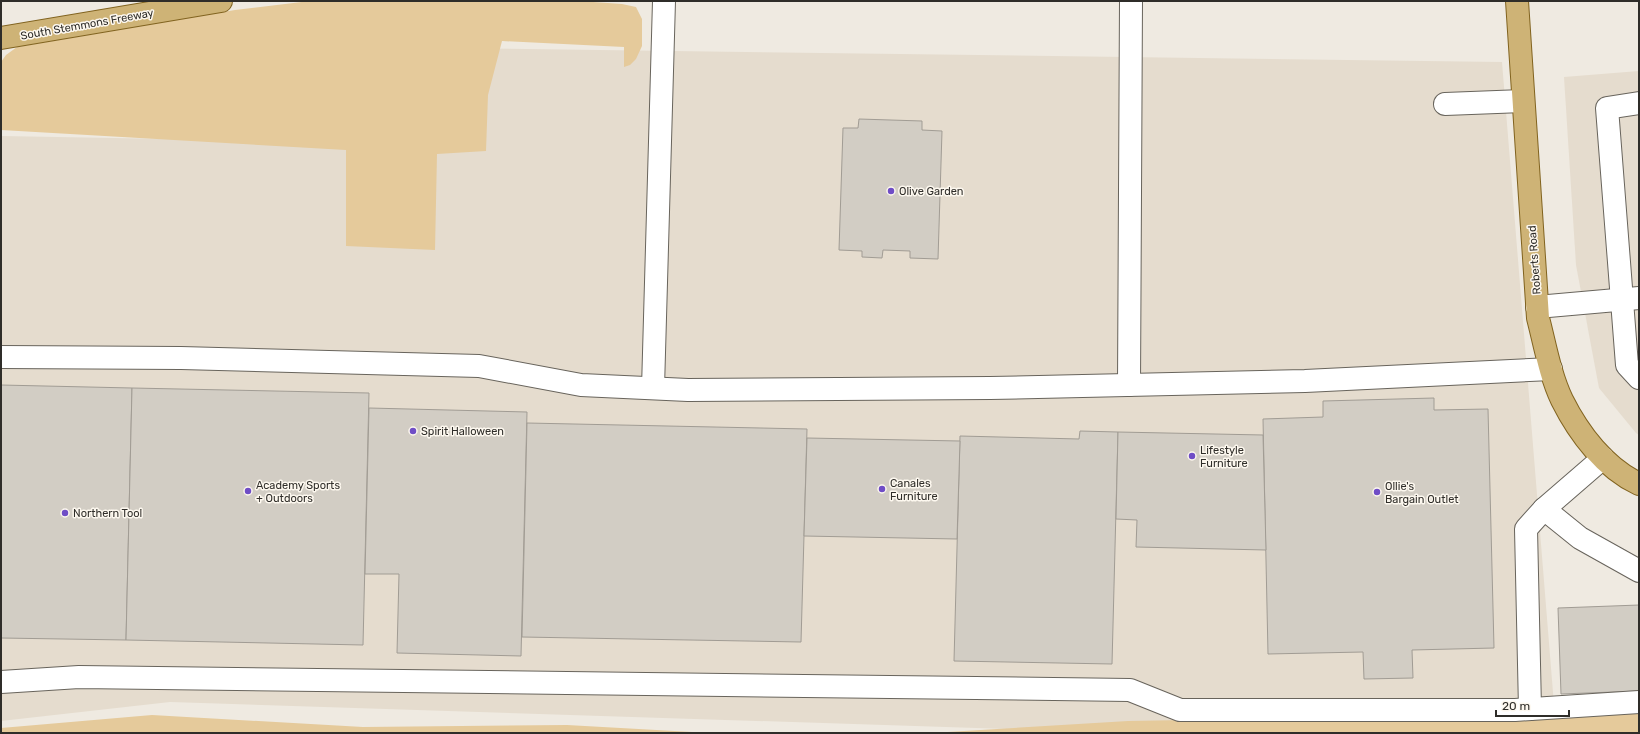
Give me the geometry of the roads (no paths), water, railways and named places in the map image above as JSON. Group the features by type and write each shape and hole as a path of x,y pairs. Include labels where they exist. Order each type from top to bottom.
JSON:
{"main road":[{"name":"South Stemmons Freeway","path":"1,38 221,1"},
{"name":"Roberts Road","path":"1517,1 1538,318 1551,369 1562,399 1574,421 1586,439 1603,458 1624,477 1639,484"}],"lane":[{"path":"654,388 664,1"},
{"path":"1128,385 1131,1"},
{"path":"1445,104 1523,101"},
{"path":"1639,103 1607,108 1631,298 1627,365 1639,378"},
{"path":"1537,307 1631,298"},
{"path":"1,357 189,358 479,366 580,385 688,390 983,388 1305,381 1551,369"},
{"path":"1530,709 1526,529 1544,509 1603,458"},
{"path":"1544,509 1580,538 1639,571"},
{"path":"1,682 79,678 1130,690 1180,710 1530,709 1639,702"}],"place":[{"name":"Olive Garden","path":"891,191"},
{"name":"Spirit Halloween","path":"413,431"},
{"name":"Lifestyle Furniture","path":"1192,456"},
{"name":"Canales Furniture","path":"882,489"},
{"name":"Academy Sports + Outdoors","path":"248,491"},
{"name":"Ollie's Bargain Outlet","path":"1377,492"},
{"name":"Northern Tool","path":"65,513"}]}
